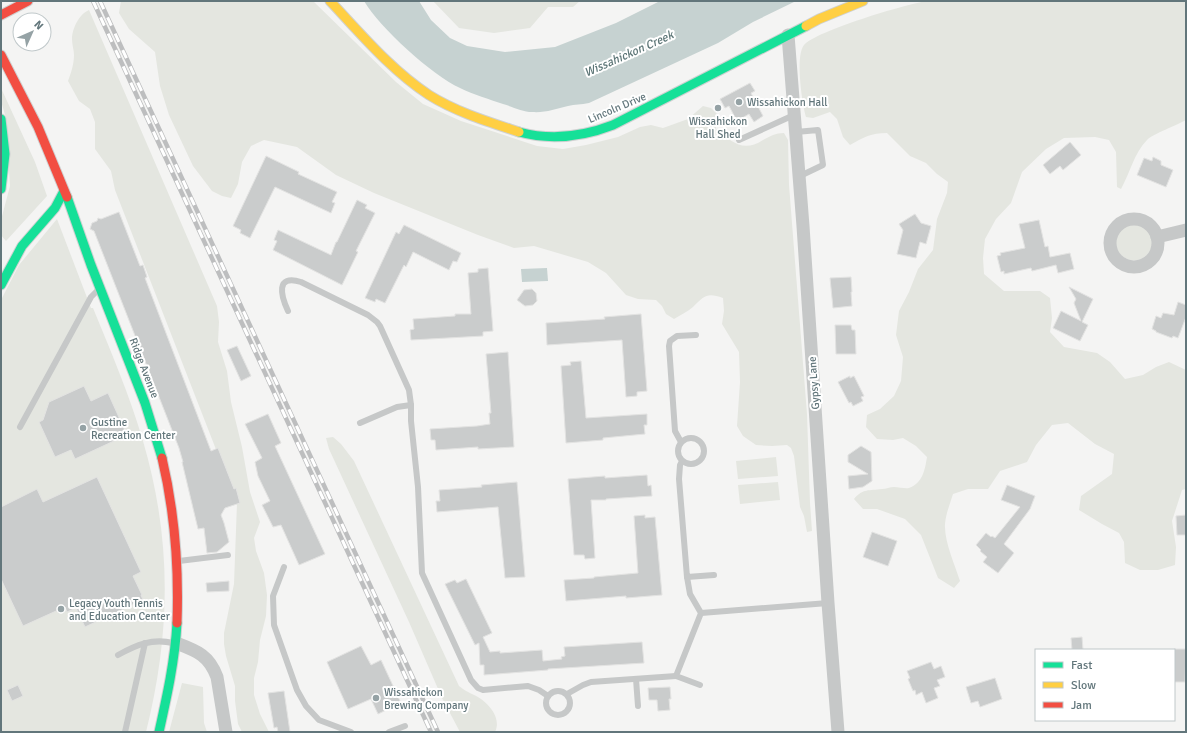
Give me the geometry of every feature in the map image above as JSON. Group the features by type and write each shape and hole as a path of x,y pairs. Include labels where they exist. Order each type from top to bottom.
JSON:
{"main road":[{"path":"1,15 28,1"},
{"name":"Lincoln Drive","path":"330,1 397,69 422,91 463,112 515,130 542,137 556,138 583,135 610,126 638,114 819,19 863,1"},
{"name":"Ridge Avenue","path":"1,56 15,80 38,128 64,191 72,217 144,400 159,444 172,506 178,561 178,611 176,643 160,732"},
{"path":"1,119 4,151 1,189"},
{"path":"46,204 51,198 64,191"},
{"path":"1,285 22,246 55,208 64,191"}],"street":[{"name":"Gypsy Lane","path":"788,35 795,115 838,732"},
{"path":"1157,236 1186,230"},
{"path":"176,643 201,654 214,670 217,677 226,732"}],"lane":[{"path":"739,140 795,115"},
{"path":"796,132 818,130 823,165 799,176"},
{"path":"288,311 282,299 281,291 289,280 294,280 301,282 372,318 380,326 409,390 418,487 422,573 471,680 478,688 483,690 528,686 539,690 548,696"},
{"path":"20,427 91,297 100,288"},
{"path":"681,442 675,431 669,346 670,341 677,336 696,335"},
{"path":"360,423 397,407 411,405"},
{"path":"689,438 701,442 704,451 701,459 694,464 686,464 682,461 679,458 677,450 681,442 689,438"},
{"path":"682,461 680,465 679,479 687,578 690,594 701,613"},
{"path":"178,561 228,555"},
{"path":"284,567 273,596 274,625 297,690 306,706 319,720 351,732"},
{"path":"687,578 714,575"},
{"path":"701,613 828,603"},
{"path":"676,676 701,613"},
{"path":"118,655 133,646 145,643 158,641 176,643"},
{"path":"125,732 145,643"},
{"path":"567,694 591,682 676,676 700,685"},
{"path":"636,679 638,706"},
{"path":"558,690 567,694 570,700 570,708 565,713 559,715 552,713 548,708 546,700 548,696 550,693 558,690"},
{"path":"389,732 405,726"}],"shaded area":[{"path":"121,1 313,1 396,82 423,104 461,121 537,146 563,149 618,137 640,127 651,125 663,128 688,119 703,106 711,108 719,116 716,122 716,129 733,142 744,146 756,144 773,135 784,133 788,140 789,185 807,414 812,531 807,532 804,516 800,507 794,456 791,448 787,445 756,445 743,436 737,426 740,382 739,352 722,324 724,311 723,298 713,295 706,296 691,309 674,319 666,314 662,306 656,300 638,299 626,295 606,273 588,262 534,246 514,248 478,235 374,193 336,175 297,147 264,140 251,146 242,162 238,184 231,198 222,196 212,191 193,166 169,115 160,86 155,52 129,29 119,13"},
{"path":"433,1 580,1 573,7 548,7 530,28 494,33 459,28"},
{"path":"927,1 1186,1 1186,120 1147,140 1135,157 1121,189 1117,187 1116,152 1109,140 1095,137 1064,138 1046,149 1022,172 1011,203 996,219 985,239 983,258 984,274 1004,291 1040,291 1050,298 1052,318 1050,332 1064,347 1097,353 1110,362 1125,379 1143,375 1156,367 1169,362 1186,370 1186,489 1182,490 1172,521 1176,547 1175,565 1158,570 1140,570 1125,563 1124,542 1119,533 1079,510 1081,496 1112,474 1114,454 1095,444 1068,423 1052,425 1036,445 1027,462 1000,471 988,489 968,489 953,494 947,512 945,531 960,581 954,588 938,578 921,535 905,519 877,509 863,509 854,499 860,493 866,491 892,487 909,488 914,486 924,471 927,457 916,446 903,438 893,440 877,439 866,427 867,415 880,409 894,396 901,381 903,357 896,335 899,311 909,292 918,269 933,250 937,219 947,193 948,182 926,163 910,156 887,133 868,136 850,145 843,137 837,119 830,112 813,118 806,117 801,91 801,51 804,45 812,39 825,33 862,19"},
{"path":"89,10 217,306 219,322 218,342 227,371 231,402 242,447 250,492 260,522 254,538 256,551 264,573 267,595 266,616 260,640 258,662 254,678 254,695 260,714 269,732 242,732 238,724 235,686 224,644 224,633 234,584 237,503 115,190 111,171 95,149 95,122 90,109 79,101 68,81 74,58 72,39 73,31 79,18"},
{"path":"1,88 35,162 47,196 6,241 1,235 1,220 10,186 6,118 1,101"},
{"path":"57,219 91,308 93,308 132,407 143,441 159,514 165,586 164,622 154,695 146,732 1,732 1,300 19,265"},
{"path":"1132,224 1144,227 1150,231 1155,242 1147,255 1137,260 1128,259 1121,254 1116,247 1115,238 1120,230"},
{"path":"333,437 341,444 354,461 459,686 481,699 489,706 496,718 497,727 495,732 460,732 442,698 409,622 329,449 326,438"},
{"path":"776,457 778,476 738,479 736,461"},
{"path":"778,482 780,500 740,504 738,485"},
{"path":"182,683 203,687 204,723 207,732 169,732"}],"water":[{"name":"Wissahickon Creek","path":"364,1 419,1 431,20 450,38 467,46 505,52 555,47 616,23 660,1 796,1 753,22 718,43 589,103 571,105 541,112 529,112 482,97 448,82 435,73 394,37"},
{"path":"547,268 548,281 522,282 521,269"}],"building":[{"name":"Wissahickon Hall","path":"750,83 755,91 751,93 763,116 754,122 749,114 737,121 729,106 725,108 720,99"},
{"path":"1070,142 1081,155 1063,170 1060,166 1050,174 1043,165"},
{"path":"266,156 299,172 298,174 337,192 332,202 335,203 331,213 275,187 250,238 240,233 241,230 233,226"},
{"path":"1153,157 1161,161 1161,165 1173,170 1166,187 1137,175 1144,158 1152,161"},
{"path":"357,200 367,205 365,208 375,213 356,251 358,252 342,285 273,250 277,241 274,240 278,230 331,255"},
{"path":"119,212 140,266 143,265 147,277 145,278 211,451 218,448 234,489 236,488 240,503 225,508 221,515 229,542 217,552 207,553 204,528 198,529 179,448 94,231 90,229 92,223 97,221 98,218 101,219"},
{"path":"915,214 921,223 931,226 926,244 920,242 916,258 897,254 903,230 899,224"},
{"path":"1039,220 1045,247 1048,246 1050,257 1070,253 1074,269 1058,273 1056,265 1032,271 1031,268 1004,274 1004,271 1001,272 997,256 1001,255 1000,253 1025,248 1019,224"},
{"path":"404,225 461,253 457,262 453,261 449,270 413,252 406,267 404,265 385,303 376,299 375,302 365,298 396,232 399,234"},
{"path":"488,268 493,331 483,332 483,336 411,340 410,330 414,329 413,319 455,316 455,314 471,314 468,273 478,272 478,269"},
{"path":"851,277 852,306 833,308 830,278"},
{"path":"1069,287 1093,299 1082,322 1088,325 1080,341 1053,328 1061,311 1081,321 1074,303 1076,299"},
{"path":"532,289 536,293 537,301 533,305 525,306 517,300 524,290"},
{"path":"1178,302 1186,305 1186,317 1178,338 1173,336 1172,338 1152,329 1156,316 1161,318 1163,313 1174,315"},
{"path":"641,314 647,391 637,392 637,396 626,397 622,340 547,345 546,323 605,319 604,317"},
{"path":"835,325 851,325 852,330 855,330 856,354 836,354"},
{"path":"237,346 251,376 241,381 227,350"},
{"path":"508,352 514,447 478,449 478,447 436,450 435,440 431,440 430,429 490,424 489,413 491,413 486,354"},
{"path":"581,361 586,418 647,414 647,425 644,425 645,434 603,438 603,440 566,443 561,366 571,365 570,362"},
{"path":"850,376 850,378 854,376 864,396 861,397 863,401 853,406 851,402 849,403 838,382"},
{"name":"Gustine Recreation Center","path":"84,386 91,401 108,393 127,435 75,459 71,450 55,457 39,422 43,420 49,402"},
{"path":"268,414 281,443 275,446 325,554 299,565 281,525 273,527 262,505 270,501 258,476 255,462 262,458 245,424"},
{"path":"861,446 871,452 872,481 863,487 849,489 848,476 868,474 848,462 848,455"},
{"path":"647,475 648,486 651,485 652,496 591,500 595,558 585,559 584,555 574,555 568,479"},
{"name":"Legacy Youth Tennis and Education Center","path":"97,477 141,572 133,576 143,600 85,627 76,608 67,612 65,607 23,626 1,579 1,507 37,489 43,502"},
{"path":"517,482 525,577 505,578 498,507 437,512 436,501 440,501 439,490 482,487 481,485"},
{"path":"1007,485 1035,496 1030,509 1004,544 1014,553 998,573 983,562 987,557 976,545 986,533 995,538 1020,507 1001,500"},
{"path":"645,515 645,518 655,517 662,595 626,598 626,596 566,601 564,580 638,573 634,516"},
{"path":"1186,515 1186,535 1177,535 1176,516"},
{"path":"872,532 897,541 888,566 863,557"},
{"path":"466,579 492,633 483,637 490,652 500,651 500,653 542,650 543,661 562,659 561,657 565,656 564,647 642,642 644,663 484,675 484,665 480,665 479,643 475,645 445,584 455,580 457,583"},
{"path":"229,581 229,591 207,592 206,583"},
{"path":"1082,637 1083,649 1072,649 1071,638"},
{"path":"361,646 371,665 381,660 401,703 378,714 371,699 348,709 327,662"},
{"path":"1175,649 1186,649 1185,682 1175,682"},
{"path":"931,662 934,669 941,666 945,677 937,680 940,686 934,688 938,698 926,703 922,692 916,695 915,690 913,691 908,679 910,678 907,671"},
{"path":"995,678 1002,699 980,707 978,701 971,703 966,687"},
{"path":"18,685 23,696 12,701 7,690"},
{"path":"670,687 670,710 658,711 657,700 649,700 648,688"},
{"path":"284,691 290,732 278,732 277,727 274,728 268,693"}],"railway":[{"path":"93,1 431,732"},
{"path":"100,1 438,732"}],"traffic: fast":[{"path":"519,132 531,135 555,137 578,135 613,125 806,26"},
{"path":"1,119 5,154 1,189"},
{"path":"1,285 22,246 55,208 64,191"},
{"path":"67,197 91,265 145,403 162,458"},
{"path":"159,732 173,664 177,623"}],"traffic: slow":[{"path":"330,1 389,63 429,95 461,112 519,132"},
{"path":"806,26 863,1"}],"traffic: jam":[{"path":"1,15 28,1"},
{"path":"1,55 38,127 67,197"},
{"path":"162,458 170,499 177,561 177,623"}],"place":[{"name":"Wissahickon Hall","path":"739,102"},
{"name":"Wissahickon Hall Shed","path":"718,108"},
{"name":"Gustine Recreation Center","path":"83,428"},
{"name":"Legacy Youth Tennis and Education Center","path":"61,609"},
{"name":"Wissahickon Brewing Company","path":"376,698"}]}
